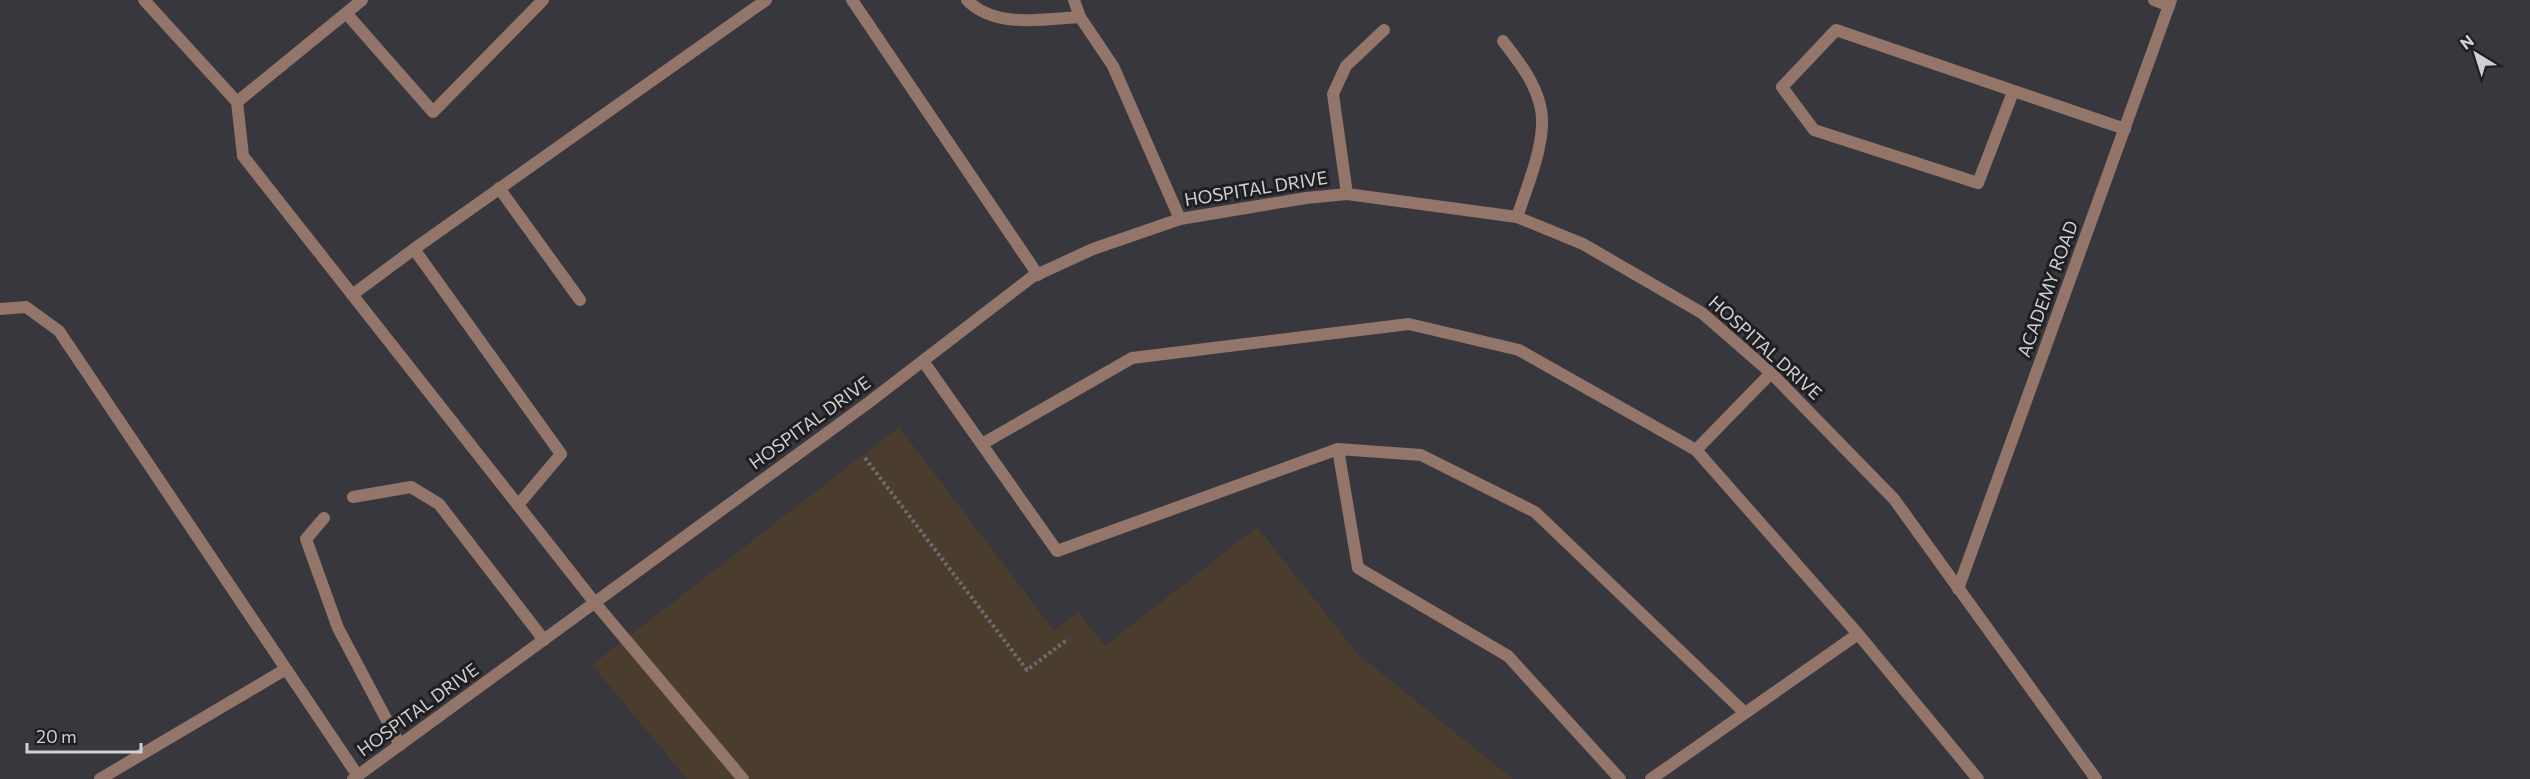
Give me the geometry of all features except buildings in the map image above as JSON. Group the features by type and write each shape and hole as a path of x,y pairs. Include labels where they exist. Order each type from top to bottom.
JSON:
{"street":[{"path":"144,0 237,102 243,156 595,603 742,779"},
{"path":"237,102 362,0"},
{"path":"346,13 433,112 543,0"},
{"path":"352,295 499,188 766,0"},
{"path":"852,0 1038,275"},
{"path":"967,0 976,9 1014,20 1080,17"},
{"path":"1074,0 1080,17 1113,66 1180,219"},
{"path":"2154,0 2170,3"},
{"name":"ACADEMY ROAD","path":"1958,589 2170,3"},
{"path":"1347,194 1333,94 1346,66 1384,30"},
{"path":"2013,92 1978,183 1814,130 1782,87 1836,30 2125,129"},
{"path":"1503,41 1527,74 1541,106 1539,139 1517,217"},
{"path":"499,188 580,300"},
{"name":"HOSPITAL DRIVE","path":"356,777 1038,275 1093,249 1180,219 1306,198 1347,194 1517,217 1583,244 1702,313 1772,373 1894,499 2096,779"},
{"path":"414,249 561,454 518,506"},
{"path":"0,309 26,307 59,331 356,777"},
{"path":"982,444 1132,358 1409,324 1519,350 1696,450 1858,634 1978,779"},
{"path":"923,361 1057,551 1338,450 1421,455 1535,512 1745,713"},
{"path":"1696,450 1772,373"},
{"path":"1338,450 1358,568 1509,656 1620,779"},
{"path":"353,497 411,487 439,504 544,640"},
{"path":"324,518 306,539 338,628 400,745"},
{"path":"1651,779 1858,634"},
{"path":"100,779 286,669"}],"path":[{"path":"865,458 1027,670 1068,639"}],"shaded area":[{"path":"899,427 1054,631 1078,612 1105,646 1257,527 1358,654 1513,779 687,779 592,665"}]}
